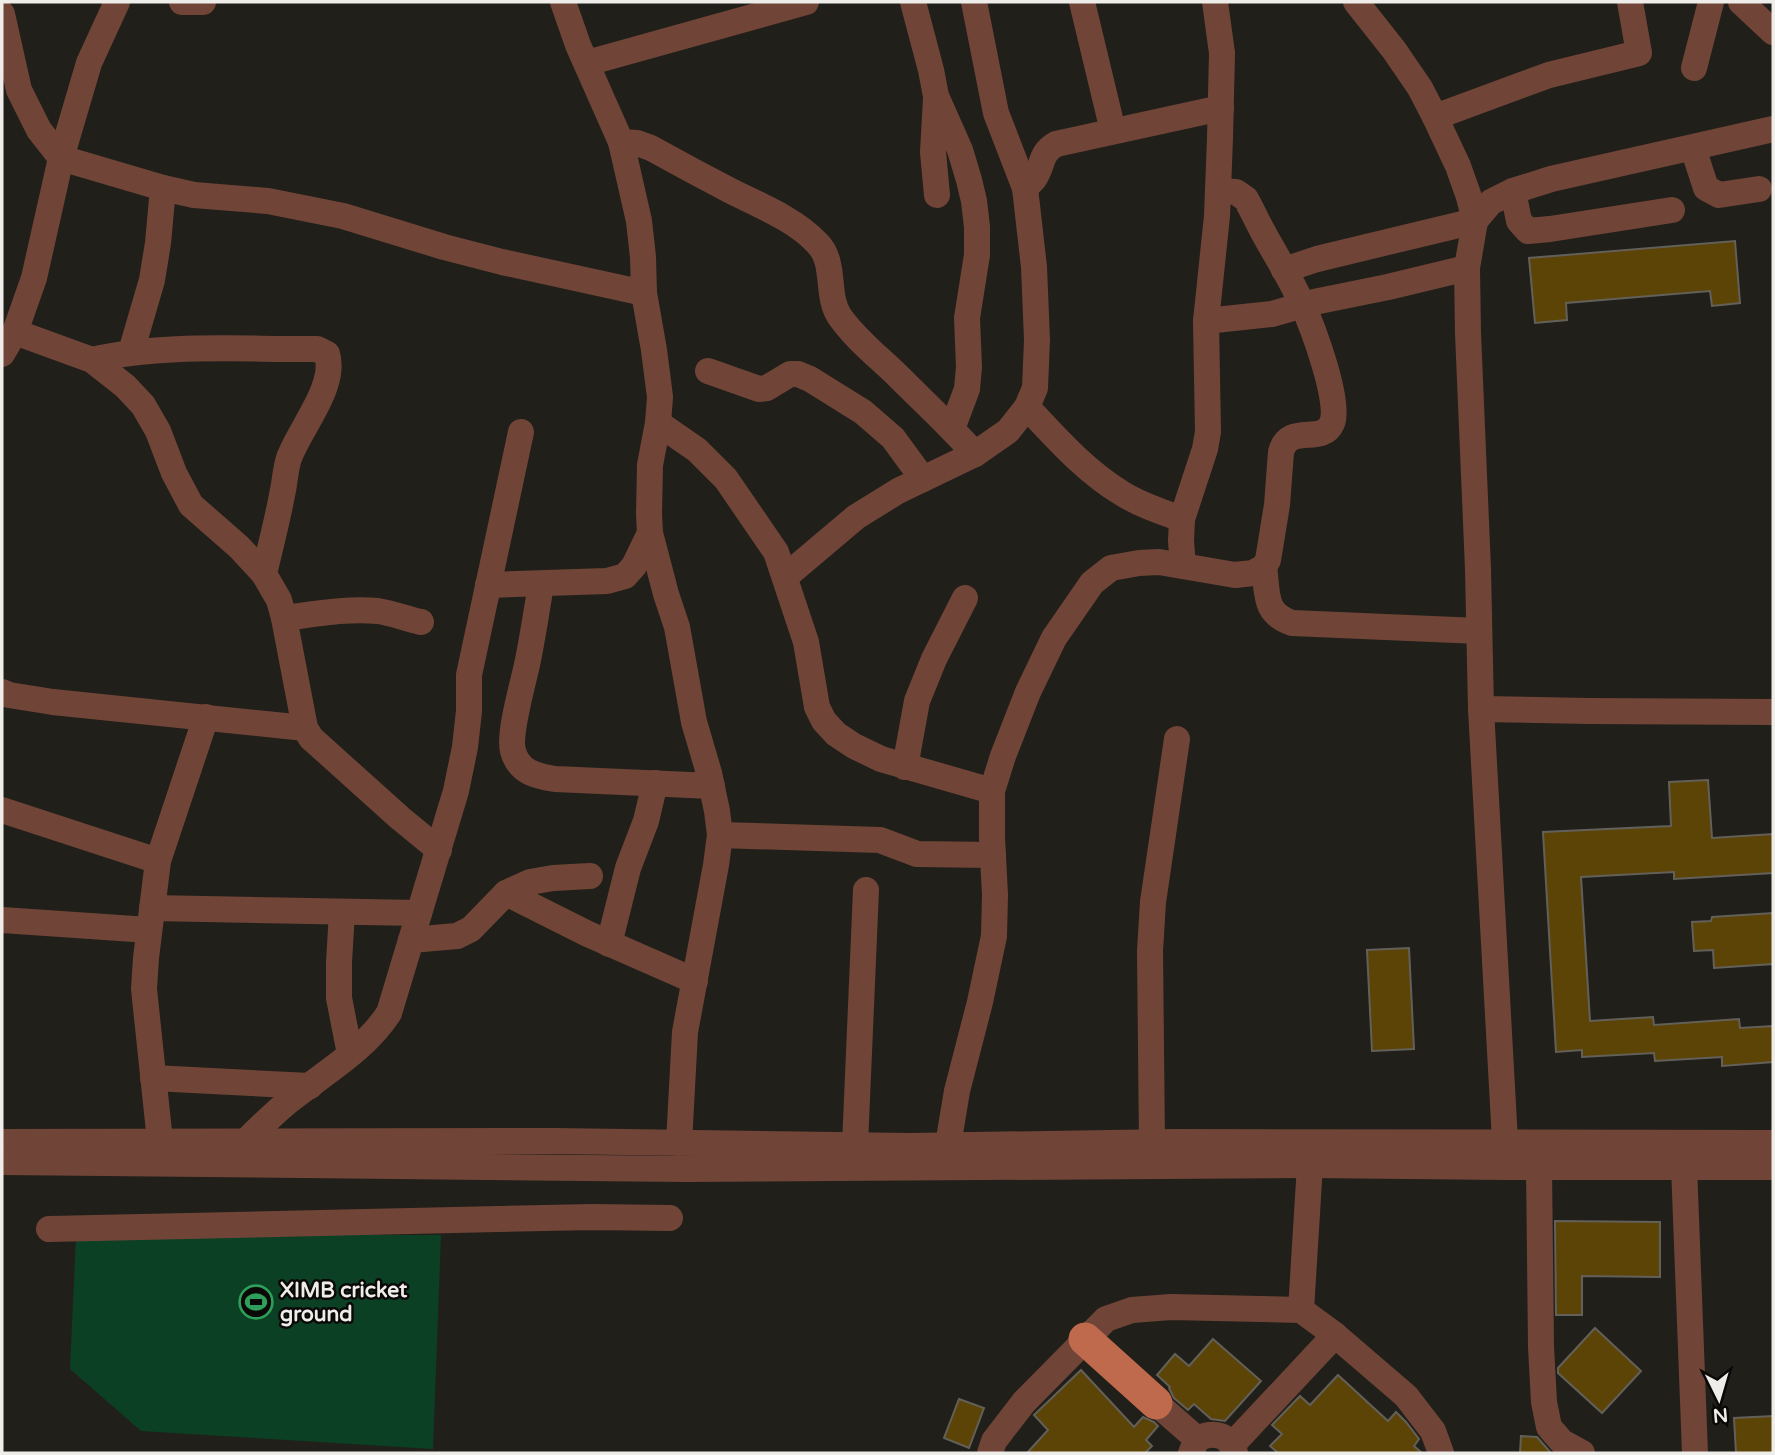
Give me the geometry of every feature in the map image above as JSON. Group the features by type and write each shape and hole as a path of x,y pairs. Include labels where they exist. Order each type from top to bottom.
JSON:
{"main road":[{"path":"1085,1339 1156,1403"}],"street":[{"path":"117,2 89,63 61,158 34,278 8,343 92,360 121,353 180,350 317,349 327,354 330,363 323,392 288,461 264,574"},
{"path":"182,2 203,2"},
{"path":"563,2 621,142 639,221 644,293 660,397 650,465 650,533 677,627 694,722 717,811 719,835 716,865 685,1032 679,1143"},
{"path":"587,63 806,2"},
{"path":"913,2 936,96 963,160 974,201 977,227 977,255 967,318 967,389 953,429"},
{"path":"785,577 856,517 898,491 975,454 1008,430 1027,407 1035,388 1037,340 1034,267 1025,188 996,113 974,2"},
{"path":"1082,2 1113,131"},
{"path":"1183,566 1182,519 1205,450 1208,432 1206,321 1218,191 1222,52 1215,2"},
{"path":"1356,2 1420,88 1458,166 1475,221 1467,268 1481,709 1506,1155"},
{"path":"1435,117 1549,75 1639,53 1630,2"},
{"path":"1694,68 1712,2"},
{"path":"1741,2 1773,32"},
{"path":"2,14 19,90 40,130 61,158 194,195 268,201 343,216 444,247 644,293"},
{"path":"936,96 933,152 937,195"},
{"path":"1025,188 1033,180 1048,148 1056,144 1221,108"},
{"path":"1284,270 1317,259 1475,221 1491,202 1513,191 1552,179 1773,129"},
{"path":"621,142 637,143 651,148 803,230 819,244 828,260 832,298 839,316 873,354 953,429 975,454"},
{"path":"1693,148 1706,188 1719,195 1759,189"},
{"path":"131,352 152,281 159,243 163,188"},
{"path":"948,1145 957,1091 994,936 992,791 1018,717 1054,638 1091,583 1111,568 1159,562 1235,575 1253,573 1264,567 1268,561 1277,505 1282,445 1294,436 1313,435 1327,430 1332,423 1332,392 1303,305 1246,199 1236,192 1218,191"},
{"path":"1513,191 1519,221 1528,231 1672,210"},
{"path":"1206,321 1272,314 1467,268"},
{"path":"92,360 125,386 143,405 158,431 174,473 191,505 239,547 264,574 279,600 305,728 311,738 439,850"},
{"path":"708,372 759,390 790,374 810,379 863,411 893,438 923,479"},
{"path":"1027,407 1068,451 1124,495 1182,519"},
{"path":"658,423 697,450 726,479 776,552 806,642 817,707 824,721 836,734 881,760 992,791"},
{"path":"245,1142 288,1102 334,1069 379,1029 389,1013 456,791 469,711 469,674 521,432"},
{"path":"488,585 607,581 625,576 634,566 650,533"},
{"path":"1264,567 1273,613 1292,623 1479,631"},
{"path":"541,584 512,738 513,753 523,769 534,776 555,779 712,786"},
{"path":"905,766 917,701 934,659 965,598"},
{"path":"284,618 366,610 381,611 421,622"},
{"path":"2,692 53,702 305,728"},
{"path":"1481,709 1773,712"},
{"path":"160,1141 144,989 151,919 158,861 206,718"},
{"path":"1152,1143 1150,950 1153,902 1177,739"},
{"path":"609,944 628,868 646,821 655,783"},
{"path":"2,810 158,861"},
{"path":"719,835 880,840 917,854 993,855"},
{"path":"411,940 457,936 471,929 506,893 530,882 590,876"},
{"path":"855,1145 866,890"},
{"path":"506,893 609,944 695,981"},
{"path":"2,920 151,919 342,912 419,913"},
{"path":"342,912 339,998 350,1054"},
{"path":"153,1078 310,1086"},
{"path":"2,1142 855,1145 1152,1143 1310,1154"},
{"path":"2,1162 685,1169 1310,1154 1506,1155 1773,1143"},
{"path":"1301,1310 1310,1154"},
{"path":"1506,1155 1539,1167 1773,1167"},
{"path":"1684,1166 1695,1453"},
{"path":"1539,1167 1544,1402 1549,1427 1562,1442 1582,1453"},
{"path":"49,1229 579,1217 670,1218"},
{"path":"990,1453 994,1441 1024,1402 1106,1319 1132,1310 1171,1307 1301,1310 1335,1335 1406,1396 1433,1431 1441,1453"},
{"path":"1156,1403 1194,1446 1213,1434 1221,1436 1233,1449 1335,1335"}],"green space":[{"name":"XIMB cricket ground","path":"76,1235 441,1235 433,1449 141,1431 70,1369"}],"building":[{"path":"1735,241 1740,303 1712,306 1710,291 1566,303 1567,320 1535,323 1529,258"},
{"path":"1708,780 1712,838 1773,834 1773,873 1674,879 1674,872 1581,877 1590,1021 1653,1017 1654,1025 1739,1019 1740,1028 1773,1026 1773,1062 1722,1066 1722,1057 1655,1061 1654,1053 1582,1057 1582,1050 1556,1052 1543,832 1671,826 1669,782"},
{"path":"1773,913 1773,964 1714,968 1713,950 1694,951 1692,922 1711,921 1712,917"},
{"path":"1409,948 1414,1049 1372,1051 1367,950"},
{"path":"1555,1221 1660,1222 1660,1277 1582,1276 1582,1315 1556,1315"},
{"path":"1595,1328 1641,1371 1602,1413 1558,1373 1558,1368"},
{"path":"1213,1339 1261,1381 1225,1421 1211,1419 1194,1404 1188,1410 1174,1398 1170,1387 1157,1375 1175,1354 1189,1366"},
{"path":"1081,1370 1134,1427 1143,1417 1158,1426 1146,1440 1152,1446 1145,1453 1027,1453 1048,1430 1034,1415"},
{"path":"1338,1375 1388,1421 1396,1412 1419,1439 1414,1446 1422,1453 1278,1453 1270,1446 1282,1434 1272,1425 1300,1396 1310,1405"},
{"path":"959,1399 984,1408 969,1448 944,1438"},
{"path":"1773,1416 1773,1453 1736,1453 1734,1418"},
{"path":"1521,1436 1537,1437 1551,1453 1520,1453"}],"place":[{"name":"XIMB cricket ground","path":"256,1302"}]}
